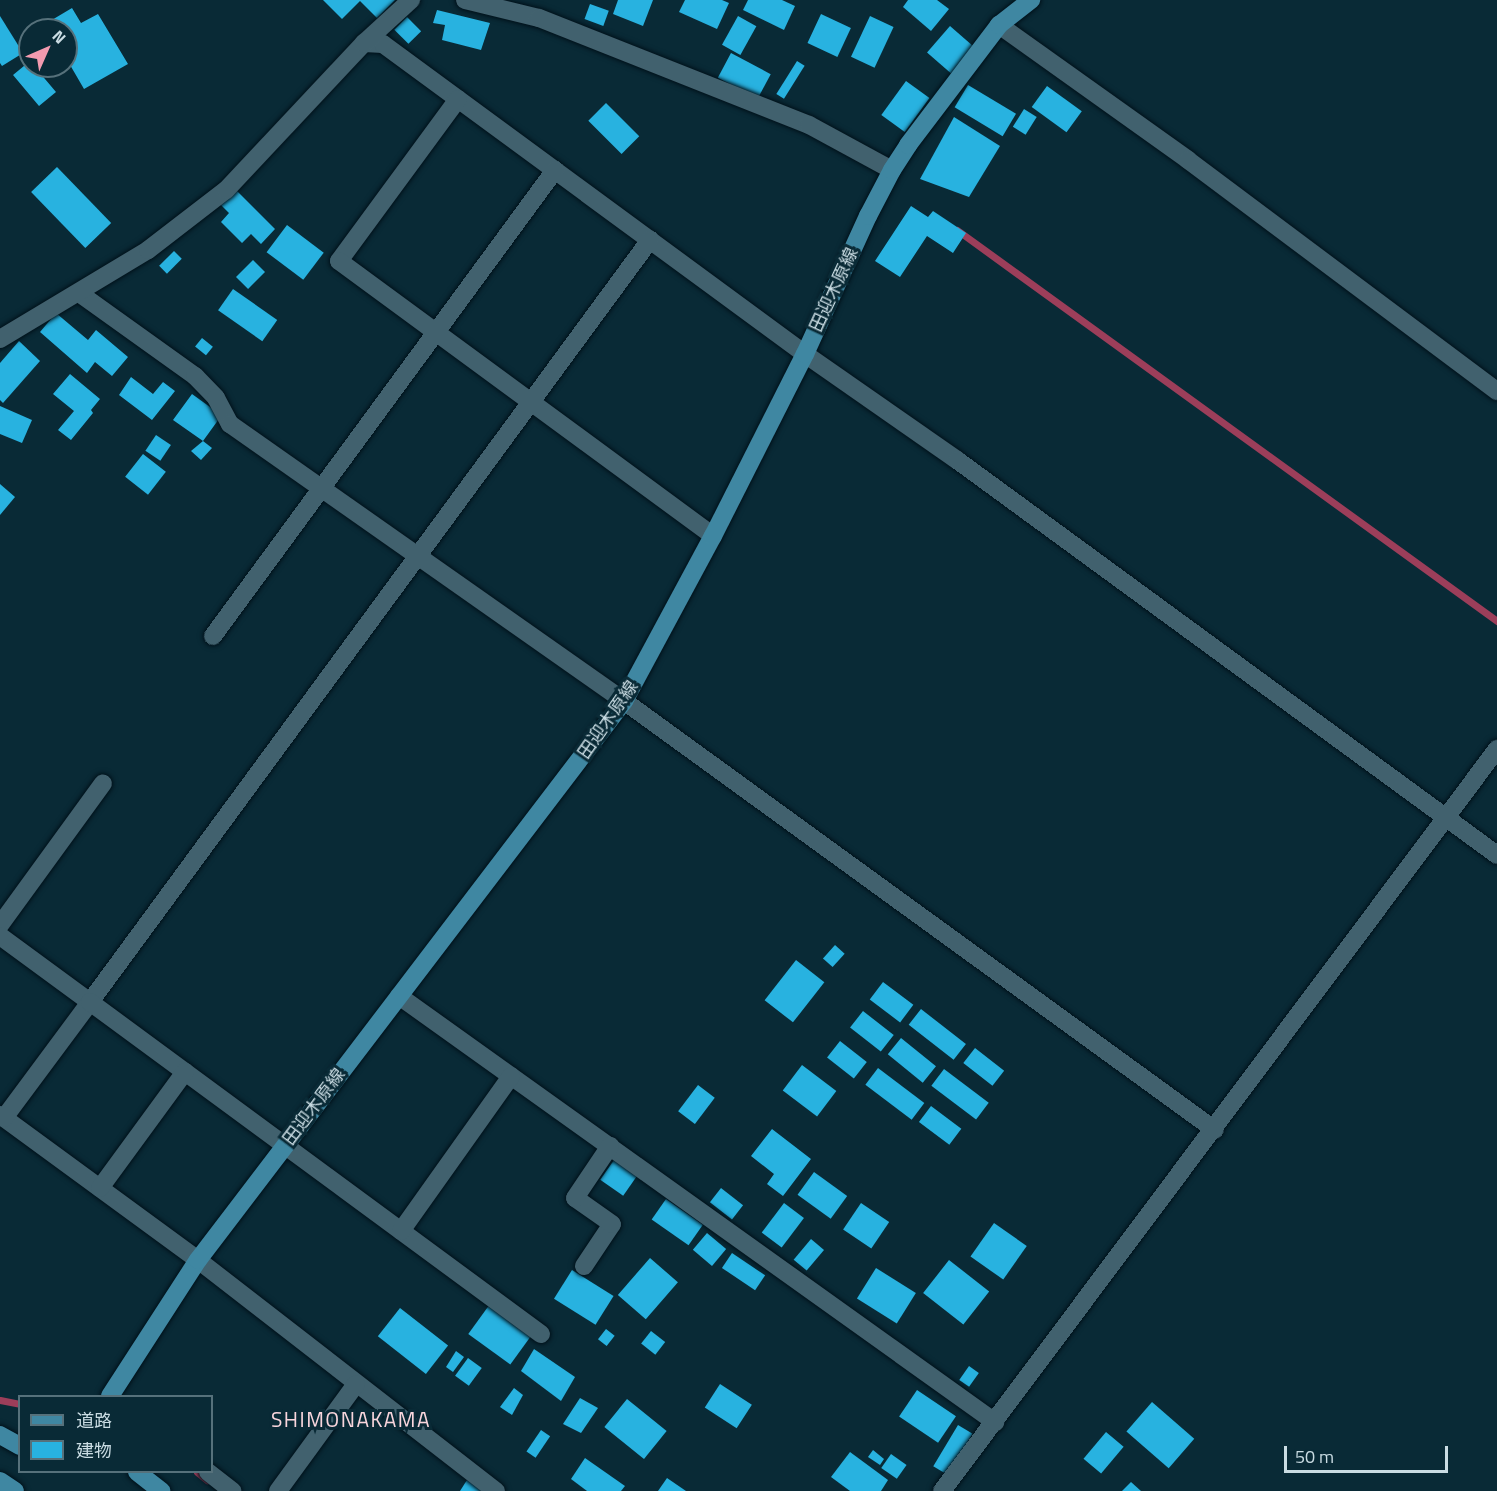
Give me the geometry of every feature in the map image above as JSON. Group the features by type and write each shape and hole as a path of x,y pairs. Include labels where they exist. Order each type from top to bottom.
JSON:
{"main road":[{"name":"田迎木原線","path":"113,1395 198,1260 624,701 713,536 805,354 868,216 892,170 908,145 999,25 1030,0"},
{"path":"0,1435 18,1445"},
{"path":"138,1473 161,1491"},
{"path":"0,1481 15,1491"}],"street":[{"path":"0,339 148,250 226,189 364,43 411,0"},
{"path":"465,0 539,18 809,125 892,170"},
{"path":"999,25 1188,160 1497,391"},
{"path":"364,43 383,44 805,354 957,460 1497,855"},
{"path":"458,99 339,261 713,536"},
{"path":"213,636 555,170"},
{"path":"496,1491 198,1260 2,1116 90,1002 650,240"},
{"path":"79,293 195,376 216,398 230,424 624,701 1215,1130"},
{"path":"942,1491 1215,1130 1497,749"},
{"path":"0,925 104,783"},
{"path":"0,936 542,1334"},
{"path":"399,996 995,1422"},
{"path":"100,1188 185,1072"},
{"path":"400,1230 511,1076"},
{"path":"584,1266 612,1224 575,1198 610,1146"},
{"path":"278,1491 356,1384"},
{"path":"209,1473 232,1491"}],"building":[{"path":"323,0 395,0 377,18 360,1 342,19"},
{"path":"618,0 653,0 643,26 613,14"},
{"path":"685,0 722,0 729,3 717,29 679,12"},
{"path":"748,0 782,0 795,6 784,30 743,10"},
{"path":"908,0 937,0 949,9 931,31 903,7"},
{"path":"590,4 609,11 603,26 585,19"},
{"path":"72,8 78,18 55,18"},
{"path":"437,10 490,23 481,50 442,40 445,25 433,23"},
{"path":"98,14 128,64 84,89 78,78 78,18 81,23"},
{"path":"821,14 851,28 837,57 807,43"},
{"path":"0,16 18,45 18,56 2,66 0,63"},
{"path":"738,16 756,26 740,55 722,45"},
{"path":"870,16 894,27 875,68 851,57"},
{"path":"407,17 421,31 408,44 394,30"},
{"path":"950,26 976,49 953,75 927,52"},
{"path":"731,53 771,74 758,99 718,78"},
{"path":"797,61 805,66 784,99 776,94"},
{"path":"18,71 18,78 44,78 56,92 39,106 13,75"},
{"path":"906,81 929,98 905,132 881,115"},
{"path":"968,85 1016,114 1003,136 955,107"},
{"path":"1047,86 1082,111 1067,132 1032,107"},
{"path":"606,103 639,136 622,154 588,121"},
{"path":"1024,109 1037,117 1026,135 1013,127"},
{"path":"954,117 1000,146 969,197 920,179"},
{"path":"57,167 111,223 85,248 31,192"},
{"path":"235,189 275,229 261,244 251,234 242,243 221,222 229,213 220,204"},
{"path":"911,206 928,217 933,211 966,233 953,253 927,236 900,277 875,261"},
{"path":"287,225 324,253 303,280 267,252"},
{"path":"174,251 182,259 167,274 159,266"},
{"path":"253,260 265,272 248,289 236,277"},
{"path":"233,289 277,320 262,341 218,310"},
{"path":"56,313 88,340 96,330 128,357 112,376 95,362 87,373 40,332"},
{"path":"202,338 213,347 206,355 195,347"},
{"path":"19,341 40,361 3,403 0,400 0,363"},
{"path":"70,374 100,399 91,410 93,413 71,440 58,430 74,411 53,394"},
{"path":"131,377 153,394 163,382 175,391 152,420 119,395"},
{"path":"192,394 217,412 224,412 203,441 173,420"},
{"path":"0,406 32,420 22,443 0,434"},
{"path":"156,435 171,445 160,461 145,451"},
{"path":"203,441 212,448 201,460 191,451"},
{"path":"143,454 166,472 148,495 125,477"},
{"path":"0,484 15,497 0,515"},
{"path":"835,945 845,954 833,967 823,958"},
{"path":"796,960 824,982 793,1022 765,1000"},
{"path":"883,982 913,1005 900,1022 870,1000"},
{"path":"921,1009 966,1044 954,1060 909,1025"},
{"path":"863,1011 894,1035 881,1052 850,1028"},
{"path":"901,1038 936,1066 923,1083 888,1054"},
{"path":"840,1041 867,1062 854,1078 827,1058"},
{"path":"975,1048 1004,1071 992,1086 963,1063"},
{"path":"802,1065 836,1091 817,1116 783,1091"},
{"path":"878,1068 924,1103 912,1120 865,1085"},
{"path":"944,1069 989,1103 976,1119 931,1086"},
{"path":"698,1085 715,1098 695,1124 678,1111"},
{"path":"931,1106 961,1129 949,1145 919,1122"},
{"path":"772,1129 811,1159 783,1196 767,1184 774,1174 751,1156"},
{"path":"614,1160 637,1176 623,1196 600,1180"},
{"path":"814,1172 847,1196 831,1219 798,1195"},
{"path":"721,1188 743,1205 732,1219 710,1202"},
{"path":"666,1199 703,1225 689,1245 652,1219"},
{"path":"784,1203 804,1218 782,1248 762,1233"},
{"path":"861,1203 889,1222 871,1249 843,1230"},
{"path":"994,1223 1027,1246 1003,1280 970,1257"},
{"path":"707,1233 726,1249 712,1266 693,1250"},
{"path":"811,1239 824,1250 807,1271 794,1260"},
{"path":"732,1253 765,1275 755,1290 722,1268"},
{"path":"650,1258 678,1282 646,1319 618,1295"},
{"path":"949,1260 989,1291 963,1324 923,1293"},
{"path":"876,1268 916,1293 897,1323 857,1299"},
{"path":"572,1270 614,1296 596,1325 554,1299"},
{"path":"490,1304 532,1335 510,1364 468,1334"},
{"path":"400,1308 448,1346 426,1374 378,1336"},
{"path":"606,1329 615,1336 607,1346 598,1339"},
{"path":"651,1331 665,1342 655,1355 641,1344"},
{"path":"534,1349 575,1377 561,1401 521,1371"},
{"path":"456,1351 464,1357 453,1372 446,1367"},
{"path":"468,1358 482,1368 469,1386 455,1376"},
{"path":"969,1366 979,1373 969,1387 959,1380"},
{"path":"720,1384 752,1405 737,1428 705,1407"},
{"path":"514,1388 523,1395 512,1415 500,1407"},
{"path":"917,1390 956,1416 938,1443 899,1417"},
{"path":"580,1398 598,1408 581,1433 563,1424"},
{"path":"627,1399 667,1431 644,1459 604,1427"},
{"path":"1152,1402 1194,1439 1169,1468 1126,1431"},
{"path":"958,1425 973,1434 948,1475 933,1466"},
{"path":"541,1430 550,1436 536,1458 526,1452"},
{"path":"1106,1432 1124,1447 1101,1474 1084,1459"},
{"path":"873,1450 884,1459 880,1465 868,1457"},
{"path":"850,1452 888,1480 881,1491 850,1491 831,1477"},
{"path":"891,1454 907,1465 897,1479 881,1468"},
{"path":"585,1458 625,1486 621,1491 587,1491 571,1479"},
{"path":"667,1478 686,1491 658,1491"},
{"path":"467,1480 484,1491 460,1491"},
{"path":"1131,1482 1141,1491 1122,1491"}],"waterway":[{"path":"957,230 1497,621"},
{"path":"0,1400 18,1404"},
{"path":"198,1473 207,1480"}],"district":[{"name":"SHIMONAKAMA","path":"351,1419"}]}
